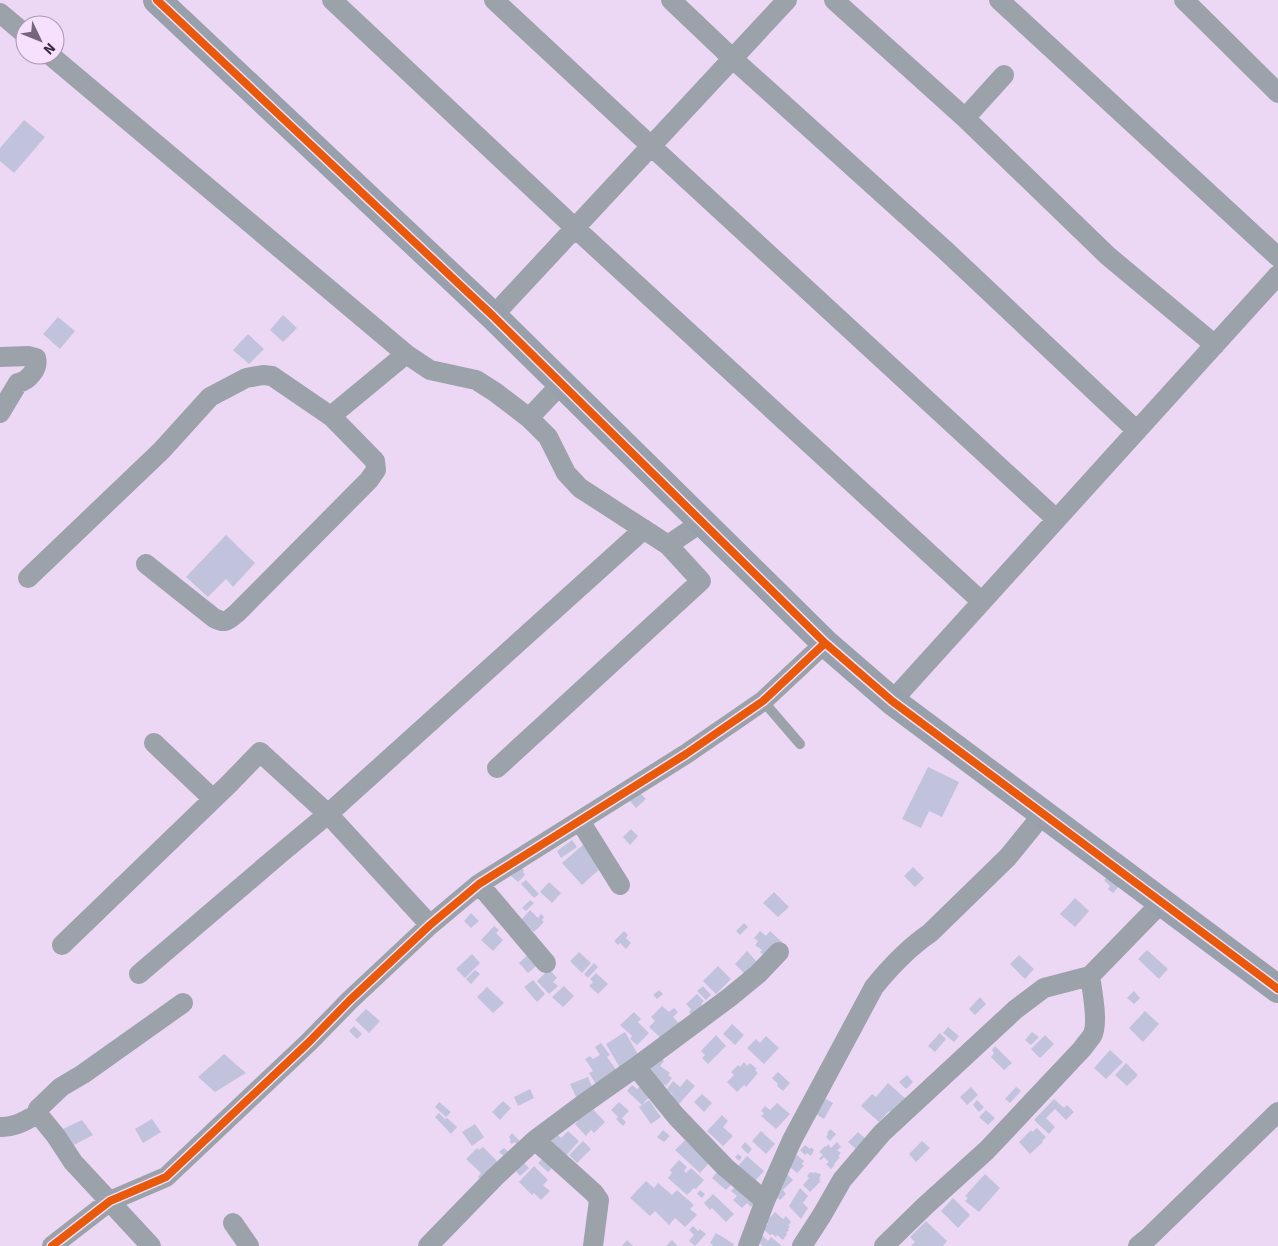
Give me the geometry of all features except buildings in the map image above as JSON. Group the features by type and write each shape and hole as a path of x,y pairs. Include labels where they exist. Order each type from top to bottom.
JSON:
{"street":[{"path":"157,0 492,316 825,643 892,701 1278,989"},
{"path":"332,0 575,228 982,602"},
{"path":"494,0 1056,520"},
{"path":"671,0 732,58 946,251 1137,431"},
{"path":"492,316 787,0"},
{"path":"834,0 965,118 1108,256 1215,345"},
{"path":"999,0 1278,257"},
{"path":"1184,0 1278,93"},
{"path":"0,13 15,26"},
{"path":"62,65 406,354 430,370 476,380 529,418 548,437 566,473 580,488 668,545 702,581 497,768"},
{"path":"965,118 1004,75"},
{"path":"892,701 1278,275"},
{"path":"332,417 406,354"},
{"path":"0,357 28,356 36,358 38,363 23,382 18,383 9,377 0,364"},
{"path":"28,578 162,450 210,397 246,378 263,375 272,376 332,417 374,461 376,470 368,480 228,621 222,622 214,618 146,564"},
{"path":"0,413 18,383"},
{"path":"529,418 561,384"},
{"path":"668,545 702,522"},
{"path":"139,974 328,814 644,529"},
{"path":"52,1246 110,1201 166,1177 430,925 479,884 686,754 763,701 825,643"},
{"path":"154,743 213,798"},
{"path":"62,946 260,752 328,814 430,925"},
{"path":"748,1246 765,1201 792,1140 874,987 904,954 930,933 1008,857 1044,814"},
{"path":"580,821 620,885"},
{"path":"479,884 546,963"},
{"path":"802,1246 842,1180 882,1133 1016,1009 1044,988 1090,976 1162,902"},
{"path":"428,1246 495,1177 535,1140 636,1068 730,997 758,974 779,952"},
{"path":"884,1246 987,1150 1093,1035 1094,1005 1090,976"},
{"path":"151,1246 74,1162 38,1114 38,1109 61,1087 83,1074 183,1003"},
{"path":"636,1068 676,1116 725,1167 765,1201"},
{"path":"1138,1246 1156,1231 1278,1112"},
{"path":"0,1128 17,1125 38,1114"},
{"path":"535,1140 594,1193 598,1200 593,1246"},
{"path":"233,1223 250,1246"}],"lane":[{"path":"763,701 800,744"}],"cycle path":[{"path":"157,0 493,316 825,643 892,701 1278,989"},
{"path":"52,1246 110,1201 166,1177 430,925 479,884 686,754 763,701 825,643"}]}
